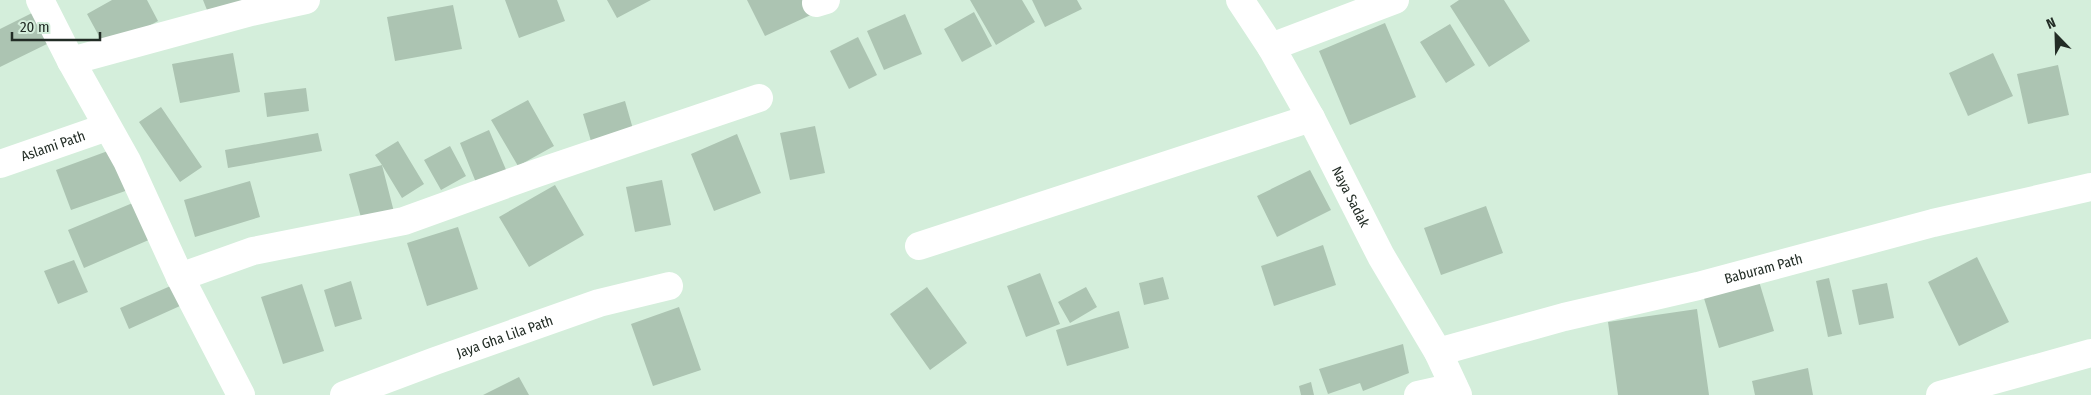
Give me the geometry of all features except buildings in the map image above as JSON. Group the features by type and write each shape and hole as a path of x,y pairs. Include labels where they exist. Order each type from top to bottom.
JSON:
{"street":[{"path":"40,0 71,62 127,161 180,277 241,395"},
{"path":"71,62 252,12 306,0"},
{"name":"Naya Sadak","path":"1240,0 1271,47 1311,118 1381,256 1438,352 1456,391"},
{"path":"1271,47 1395,0"},
{"path":"180,277 253,252 404,221 537,173 759,98"},
{"path":"919,246 1311,118"},
{"name":"Aslami Path","path":"0,164 107,127"},
{"name":"Baburam Path","path":"1438,352 1564,318 1698,286 1933,223 2091,187"},
{"name":"Jaya Gha Lila Path","path":"344,395 435,361 600,304 669,286"},
{"path":"1940,395 2091,353"},
{"path":"1418,395 1456,391"}]}
